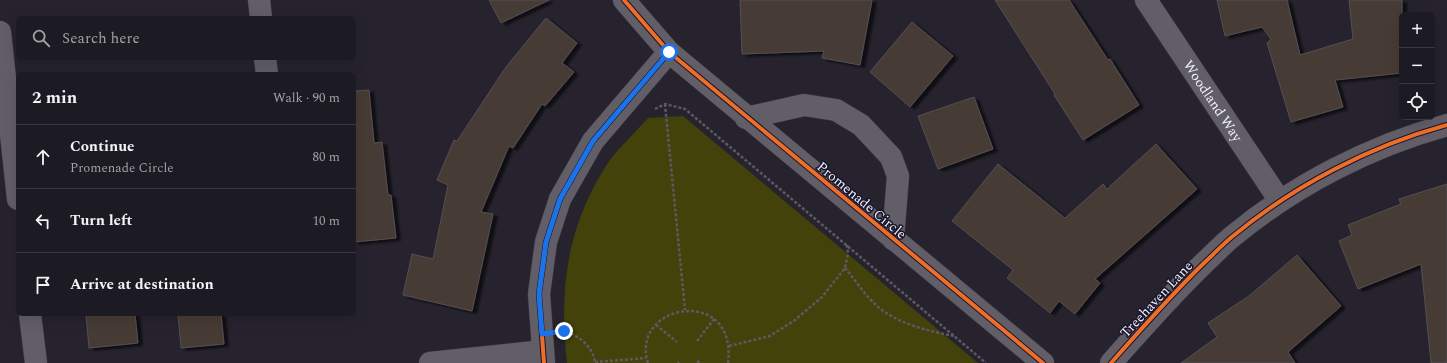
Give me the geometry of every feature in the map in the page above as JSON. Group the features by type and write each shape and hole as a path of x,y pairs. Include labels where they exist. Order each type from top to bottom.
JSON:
{"street":[{"path":"259,0 261,16"},
{"name":"Promenade Circle","path":"624,0 669,52 746,118 1043,363"},
{"name":"Woodland Way","path":"1146,0 1280,201"},
{"path":"0,32 16,180"},
{"path":"430,363 543,350 539,294 546,242 560,199 593,141 669,52"},
{"path":"265,60 267,72"},
{"name":"Promenade Circle","path":"746,118 804,105 836,110 861,125 891,157 898,176 893,239"},
{"name":"Treehaven Lane","path":"1111,363 1176,291 1232,236 1280,201 1354,160 1413,135 1447,125"},
{"path":"30,316 36,363"}],"path":[{"path":"650,113 656,108 665,104 685,109 847,244 986,363"},
{"path":"665,104 684,310"},
{"path":"729,346 770,336 795,320 822,297 845,268 848,254 847,244"},
{"path":"845,268 877,306 898,319 928,331 954,336"},
{"path":"648,363 646,358 646,344 651,331 671,313 684,310 698,311 714,319 721,326 728,337 728,363"},
{"path":"697,341 714,319"},
{"path":"656,325 677,342"},
{"path":"543,350 564,331 575,334 584,341 594,354 595,363 646,358"}],"shaded area":[{"path":"683,116 978,363 567,363 564,312 568,263 573,239 591,192 613,156 648,118"}],"building":[{"path":"489,0 549,0 501,23"},
{"path":"740,0 872,0 860,65 822,58 824,51 742,54"},
{"path":"995,0 1069,0 1108,60 1110,59 1139,105 1083,140"},
{"path":"1217,0 1287,0 1300,55 1353,39 1349,0 1402,0 1402,12 1399,12 1399,73 1335,80 1343,107 1291,122 1267,43 1271,39 1262,27 1225,36"},
{"path":"546,18 577,43 562,63 574,72 545,106 542,104 513,148 509,146 481,212 493,214 472,311 403,295 412,254 433,259 448,185 437,180 454,140 457,141 506,67"},
{"path":"912,22 953,56 910,107 870,72"},
{"path":"369,90 374,143 382,142 388,195 391,195 396,238 356,242 356,91"},
{"path":"974,97 993,149 938,169 918,116"},
{"path":"1156,144 1197,189 1095,279 1100,283 1075,314 1059,301 1050,313 1007,278 1013,270 952,221 998,164 1065,218 1103,184 1107,189"},
{"path":"1447,184 1447,363 1431,363 1421,264 1358,289 1339,241 1352,235 1348,225 1401,204 1399,199"},
{"path":"1297,255 1341,306 1288,352 1295,363 1181,363 1217,337 1208,323 1249,296"},
{"path":"86,316 135,316 138,343 89,348"},
{"path":"178,316 221,316 224,344 181,348"}],"cycle path":[{"path":"624,0 669,52 1043,363"},
{"path":"544,363 539,294 546,242 560,199 593,141 669,52"},
{"path":"1111,363 1156,312 1192,275 1229,239 1257,217 1282,200 1334,169 1390,144 1447,125"}],"route":[{"path":"564,331 542,334 539,294 546,242 560,199 593,141 669,52"}]}
